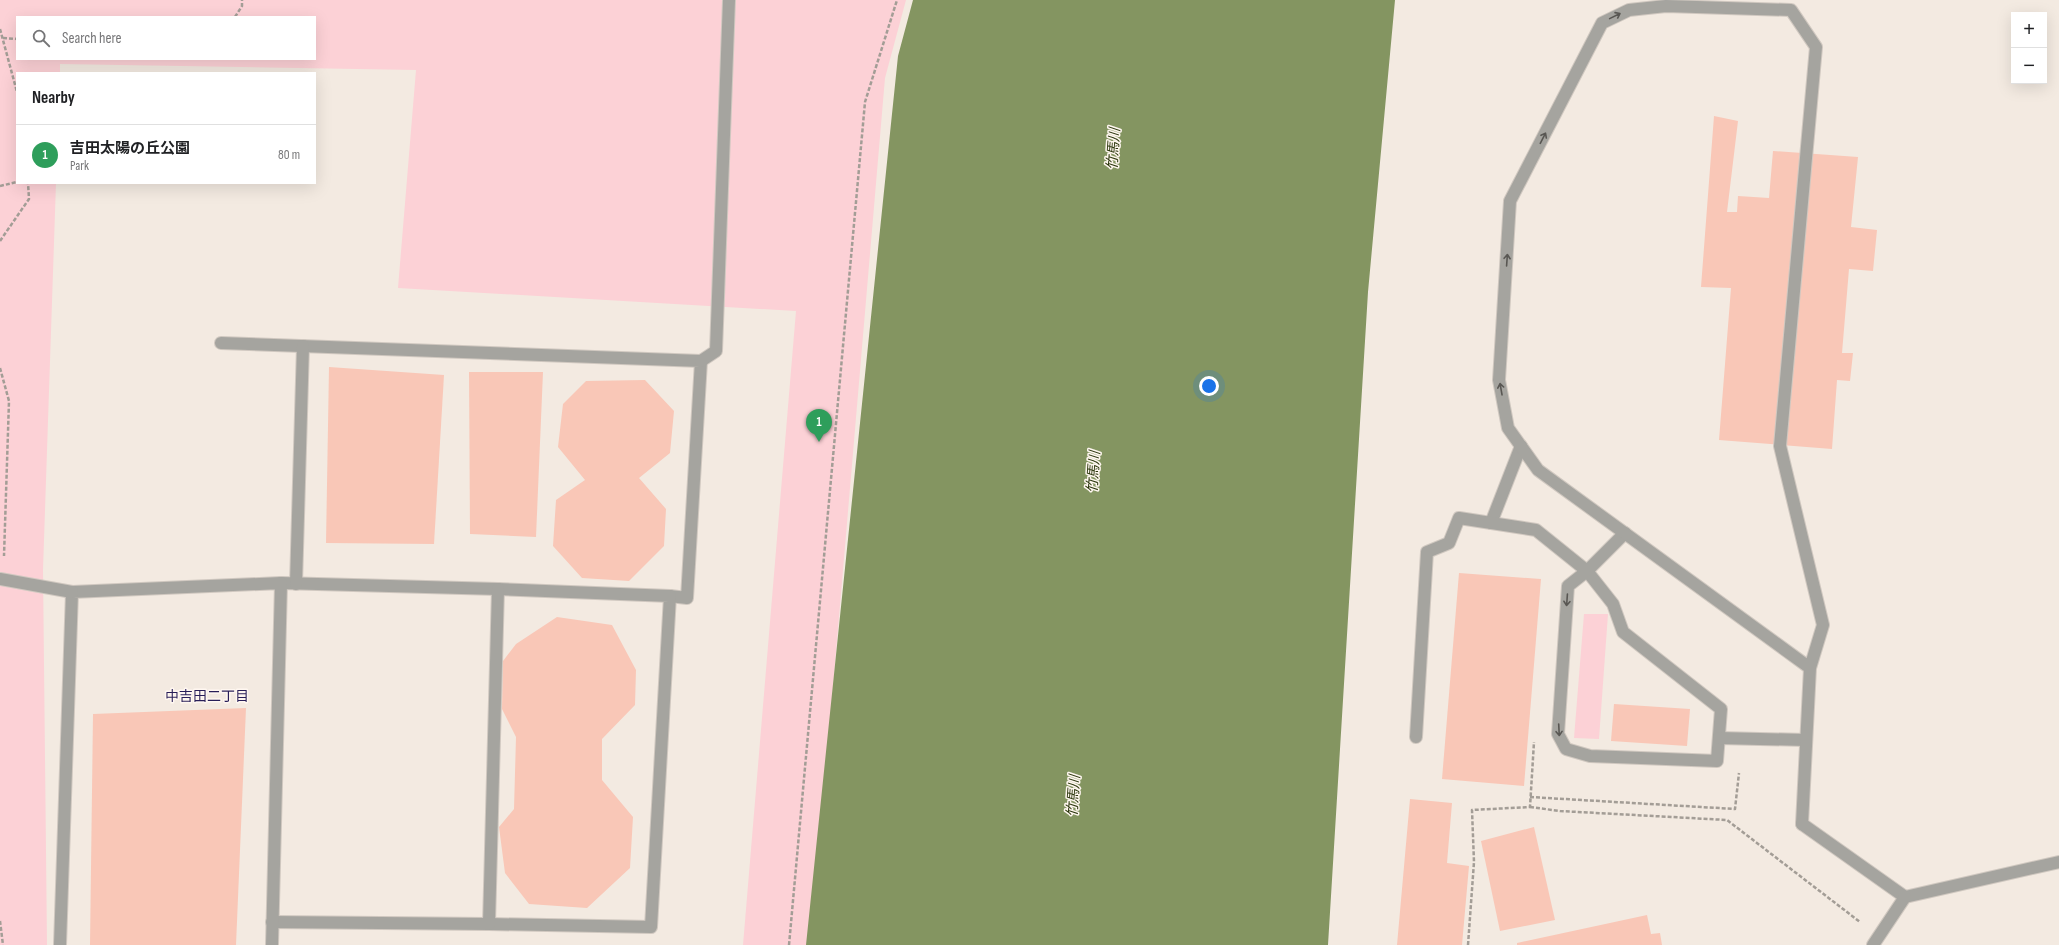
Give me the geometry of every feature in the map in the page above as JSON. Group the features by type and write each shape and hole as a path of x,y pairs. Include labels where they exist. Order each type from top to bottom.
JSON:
{"street":[{"path":"221,343 701,362 716,351 729,0"},
{"path":"1810,668 1538,470 1508,428 1499,380 1510,201 1602,23 1629,10 1666,6 1791,10 1816,47 1780,446 1823,625 1810,668 1802,824 1905,897"},
{"path":"296,584 303,346"},
{"path":"2,580 72,592 281,583 498,589 687,598 701,362"},
{"path":"1491,523 1521,446"},
{"path":"1416,737 1427,552 1449,543 1459,518 1536,530 1588,570 1613,604 1623,632 1721,709 1717,761 1590,756 1566,748 1558,734 1568,586 1588,570 1625,533"},
{"path":"272,945 281,583"},
{"path":"489,924 498,589"},
{"path":"60,945 72,592"},
{"path":"272,922 651,927 670,596"},
{"path":"1719,738 1806,740"},
{"path":"1872,945 1905,897 2059,862"}],"path":[{"path":"236,16 242,6 242,0"},
{"path":"789,945 865,102 897,0"},
{"path":"0,29 16,88"},
{"path":"3,38 16,39"},
{"path":"0,186 16,182"},
{"path":"0,241 29,199 28,184"},
{"path":"0,368 9,401 2,580"},
{"path":"1530,807 1534,736"},
{"path":"1530,797 1735,809 1743,739"},
{"path":"1468,945 1474,862 1472,810 1530,807 1560,811 1728,820 1864,925"},
{"path":"0,921 3,945"}],"shaded area":[{"path":"0,0 906,0 885,78 811,945 743,945 796,311 398,288 416,70 60,64 60,72 16,72 16,184 56,184 43,570 47,945 0,945"},
{"path":"1584,614 1608,614 1599,739 1574,738"}],"water":[{"name":"竹馬川","path":"913,0 1395,0 1368,292 1328,945 806,945 898,56"}],"building":[{"path":"1714,116 1738,121 1727,212 1737,212 1738,196 1769,198 1773,151 1858,157 1851,227 1877,230 1873,271 1849,269 1842,353 1853,353 1850,381 1837,380 1832,449 1719,440 1731,288 1701,287"},
{"path":"329,367 444,375 434,544 326,543"},
{"path":"469,372 543,372 536,537 470,534"},
{"path":"645,380 674,411 670,453 639,478 666,509 664,546 629,581 582,578 553,546 556,500 585,480 558,447 563,404 586,381"},
{"path":"1459,573 1541,579 1524,786 1442,779"},
{"path":"557,617 612,625 636,670 635,705 602,739 602,780 633,817 630,868 587,908 529,904 505,873 499,827 514,809 516,737 502,709 503,661 516,644"},
{"path":"1614,704 1690,709 1687,746 1611,741"},
{"path":"246,708 236,945 90,945 93,714"},
{"path":"1410,799 1452,803 1447,863 1469,866 1462,945 1397,945"},
{"path":"1534,827 1555,920 1500,931 1481,841"},
{"path":"1647,915 1651,934 1660,933 1662,945 1517,945 1517,943"}],"place":[{"name":"吉田太陽の丘公園","path":"819,442"}],"district":[{"name":"中吉田二丁目","path":"207,696"}]}
